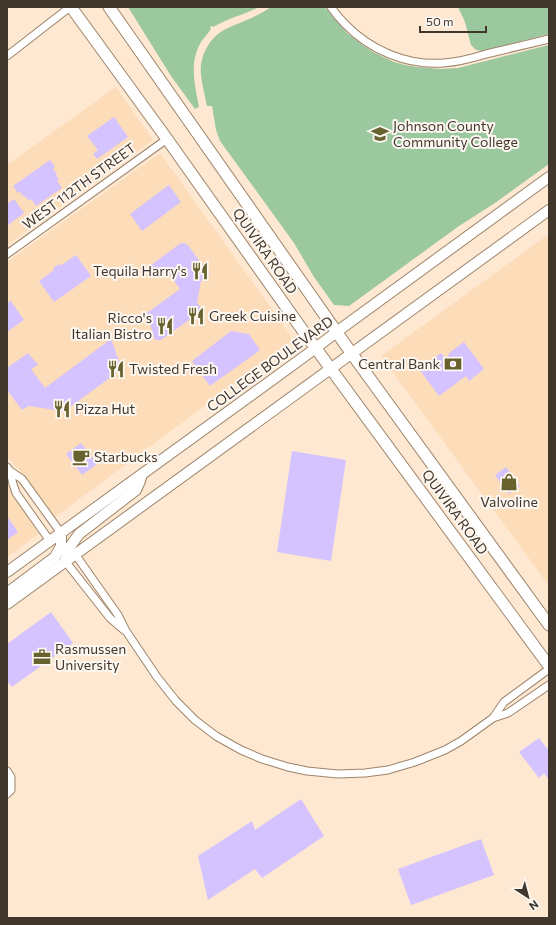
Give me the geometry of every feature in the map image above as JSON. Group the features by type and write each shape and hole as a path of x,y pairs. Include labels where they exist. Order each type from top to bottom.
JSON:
{"main road":[{"name":"QUIVIRA ROAD","path":"70,7 167,139 316,348 549,666"},
{"name":"QUIVIRA ROAD","path":"109,7 352,354 549,625"},
{"name":"COLLEGE BOULEVARD","path":"7,572 549,178"},
{"path":"7,604 549,210"},
{"path":"65,562 69,548 79,534 136,490 142,474"},
{"path":"7,592 55,557 61,546 61,533"}],"street":[{"path":"7,56 70,7"},
{"path":"331,7 344,23 359,37 395,56 411,61 445,63 549,39"},
{"name":"WEST 112TH STREET","path":"7,254 167,139"},
{"path":"8,469 22,479 61,533"},
{"path":"8,469 16,493 50,541"},
{"path":"75,554 118,615 126,632 157,677 176,701 195,720 216,736 241,750 262,759 288,767 307,771 338,774 365,773 388,770 415,762 445,750 461,741 493,718 508,713 549,685"},
{"path":"65,562 110,618 126,632"},
{"path":"493,718 504,702 549,669"},
{"path":"7,772 11,777 11,790 7,794"}],"shaded area":[{"path":"116,87 153,140 7,245 7,165"},
{"path":"160,153 291,336 292,341 55,517 7,456 7,262"},
{"path":"549,234 549,586 381,356"},
{"path":"7,484 38,534 7,557"}],"green space":[{"path":"128,7 259,7 210,27 211,29 200,44 195,59 194,75 199,107 195,109 171,76"},
{"name":"Johnson County Community College","path":"271,7 325,7 347,33 364,46 394,62 417,67 441,69 458,68 549,45 549,164 495,203 459,226 349,306 334,305 314,277 294,243 220,141 216,130 212,106 207,106 201,75 202,61 206,48 215,37 226,29 255,17"},
{"path":"458,7 549,7 549,34 482,51 476,50 471,45 465,22"}],"building":[{"path":"114,117 128,137 97,159 93,154 98,150 87,136"},
{"path":"50,160 55,167 53,169 59,180 57,181 62,188 36,206 31,199 29,201 20,192 18,193 13,186"},
{"path":"169,185 181,202 142,231 130,214"},
{"path":"14,199 24,213 7,226 7,204"},
{"path":"181,243 187,244 210,275 201,281 197,303 203,310 161,340 155,340 147,313 180,289 167,271 160,277 151,265"},
{"path":"76,255 91,276 54,302 39,281 54,270 53,268 59,264 60,266"},
{"path":"11,301 24,320 7,332 7,303"},
{"path":"231,331 249,334 260,350 210,386 192,361"},
{"path":"111,339 122,369 59,415 55,410 29,406 22,410 7,390 7,368 28,353 38,365 31,369 45,388"},
{"name":"Central Bank","path":"464,342 484,369 469,381 466,376 439,396 419,369 441,353 445,358 450,354 449,353"},
{"path":"81,443 97,464 82,475 66,454"},
{"path":"292,451 346,460 331,561 277,552"},
{"name":"Valvoline","path":"506,467 520,486 509,494 495,475"},
{"path":"7,516 18,532 7,540"},
{"path":"51,612 73,643 12,687 7,681 7,644"},
{"path":"539,738 549,751 549,780 544,773 539,778 519,752"},
{"path":"301,799 324,836 262,878 255,869 208,900 198,856 252,821 255,830"},
{"path":"481,839 494,875 411,905 398,869"}],"place":[{"name":"Johnson County Community College","path":"380,134"},
{"name":"Tequila Harry's","path":"200,271"},
{"name":"Greek Cuisine","path":"196,316"},
{"name":"Ricco's Italian Bistro","path":"165,326"},
{"name":"Central Bank","path":"453,364"},
{"name":"Twisted Fresh","path":"116,369"},
{"name":"Pizza Hut","path":"62,409"},
{"name":"Starbucks","path":"81,457"},
{"name":"Valvoline","path":"509,482"},
{"name":"Rasmussen University","path":"42,657"}]}
